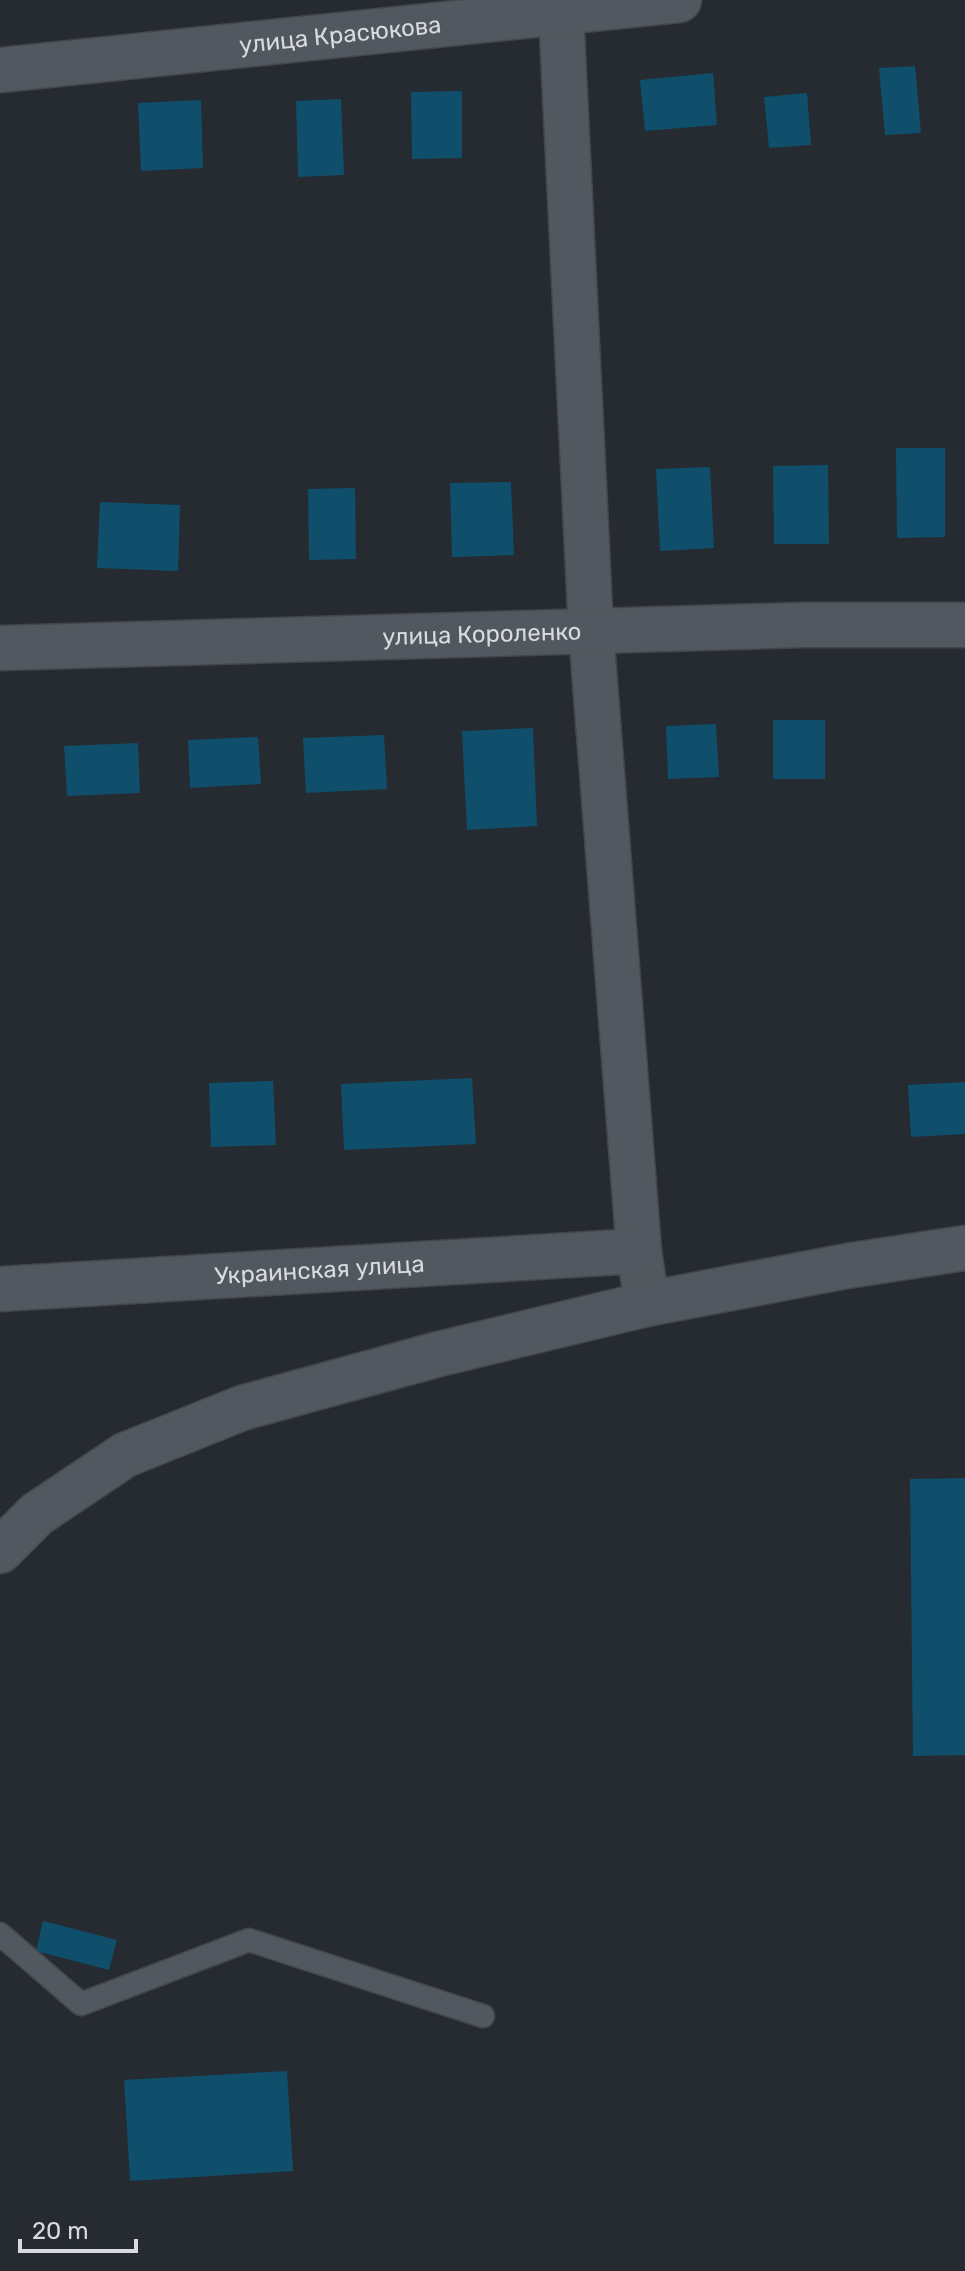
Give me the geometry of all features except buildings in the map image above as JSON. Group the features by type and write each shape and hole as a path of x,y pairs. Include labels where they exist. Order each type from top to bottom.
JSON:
{"street":[{"name":"улица Красюкова","path":"0,70 679,0"},
{"path":"561,12 591,631 639,1251 647,1304"},
{"name":"улица Короленко","path":"0,648 591,631 965,625"},
{"path":"0,1551 37,1514 125,1455 242,1408 439,1354 647,1304 847,1266 965,1248"},
{"name":"Украинская улица","path":"0,1289 639,1251"}],"lane":[{"path":"0,1934 81,2004 249,1940 483,2016"}]}
